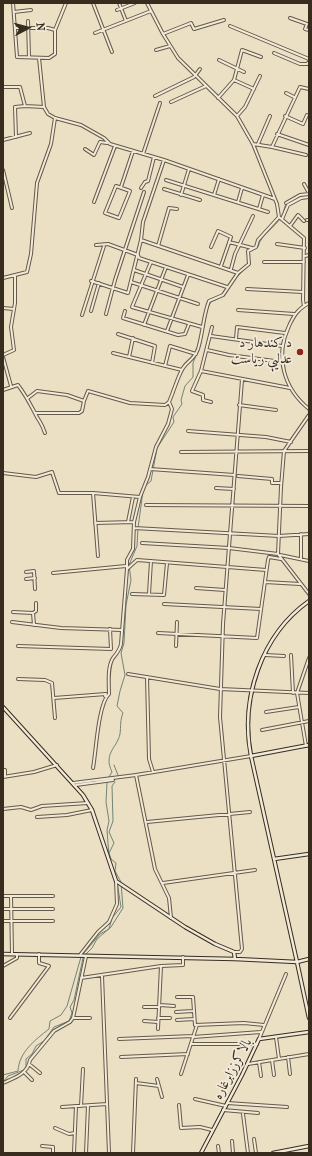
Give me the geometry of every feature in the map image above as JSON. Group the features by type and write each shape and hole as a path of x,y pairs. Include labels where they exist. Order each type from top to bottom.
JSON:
{"main road":[{"path":"309,601 294,612 280,628 265,655 252,689 248,724 251,756 309,1018"},
{"path":"3,707 75,784 88,803 92,810 116,882 171,918 215,944 234,952 235,959"},
{"path":"251,756 307,746"},
{"path":"274,859 309,854"},
{"path":"3,954 183,957 297,962 309,959"},
{"name":"بالاکرززابرغاره","path":"201,1153 248,1064 259,1039 309,1032"},
{"path":"273,1153 309,1146"}],"street":[{"path":"13,3 17,57 39,58 49,58 55,54 55,30 66,3"},
{"path":"93,3 112,52"},
{"path":"119,3 126,21"},
{"path":"117,10 135,3"},
{"path":"147,3 163,34 178,58 194,76 237,116 253,144 275,199 280,218 304,238 304,306"},
{"path":"14,12 31,10"},
{"path":"95,33 151,11"},
{"path":"290,18 307,24 305,29 309,30"},
{"path":"163,34 191,23 194,28 224,20"},
{"path":"28,21 29,57"},
{"path":"230,26 309,59"},
{"path":"15,28 48,28 55,30"},
{"path":"156,50 170,46"},
{"path":"218,98 234,80 242,50 261,57"},
{"path":"274,53 300,64 309,63"},
{"path":"39,58 44,108 48,114 54,118 81,125 115,146 164,160 275,199"},
{"path":"219,60 244,72"},
{"path":"155,96 194,76 200,69"},
{"path":"237,116 245,107 260,76"},
{"path":"234,80 254,90"},
{"path":"171,102 206,86"},
{"path":"3,87 20,87 26,106"},
{"path":"272,147 285,116 300,87 309,89"},
{"path":"286,93 294,97"},
{"path":"143,154 160,103"},
{"path":"16,137 15,107 26,106 44,108"},
{"path":"285,116 303,124 307,115"},
{"path":"258,145 270,116"},
{"path":"3,278 27,272 34,231 37,183 50,144 54,118"},
{"path":"3,140 30,134"},
{"path":"277,134 309,145"},
{"path":"85,149 94,155 100,142 107,142"},
{"path":"253,144 306,155"},
{"path":"94,202 115,146"},
{"path":"121,187 133,151"},
{"path":"141,188 145,182 148,181 154,157"},
{"path":"91,281 128,293 138,255 143,222 164,160"},
{"path":"181,195 189,169"},
{"path":"3,170 12,208"},
{"path":"214,195 219,179"},
{"path":"166,180 268,212"},
{"path":"286,203 309,194 304,184"},
{"path":"116,186 121,187 130,191 120,216 117,218 105,213 114,188 116,186"},
{"path":"237,202 242,188"},
{"path":"164,189 200,200"},
{"path":"298,190 301,196"},
{"path":"106,314 115,280 144,192"},
{"path":"259,209 263,195"},
{"path":"36,413 79,413 82,411 88,391 130,403 165,405 169,402 182,370 185,365 194,359 196,354 205,310 209,301 223,295 238,273 249,264 250,261 248,254 252,248 256,247 258,240 280,218 288,205 301,196 309,198"},
{"path":"158,246 169,208 177,209"},
{"path":"290,226 298,215 304,220"},
{"path":"230,269 253,216"},
{"path":"211,247 218,232 230,237 221,266"},
{"path":"141,240 230,269 238,273"},
{"path":"229,242 252,248"},
{"path":"96,245 104,246 108,244 138,255 139,258 228,288"},
{"path":"277,244 305,248"},
{"path":"82,315 91,281 104,246"},
{"path":"305,256 309,255"},
{"path":"151,262 132,307 202,327"},
{"path":"264,262 304,262"},
{"path":"144,325 166,267"},
{"path":"134,270 183,287"},
{"path":"11,386 3,356 14,350 11,331 14,309 15,275"},
{"path":"166,332 188,275"},
{"path":"131,282 198,304"},
{"path":"92,311 99,283"},
{"path":"247,289 303,292"},
{"path":"309,303 294,314 285,333 282,346 282,362 287,382 290,388 309,409"},
{"path":"3,308 14,309"},
{"path":"238,310 294,314"},
{"path":"126,311 123,318 183,336 189,324"},
{"path":"211,402 203,400 203,395 192,391 207,350 212,326"},
{"path":"236,339 237,327 285,333"},
{"path":"118,334 155,346 152,363"},
{"path":"210,336 282,346"},
{"path":"129,357 133,338"},
{"path":"165,366 170,346 196,354"},
{"path":"207,350 228,356 282,362"},
{"path":"113,353 182,370"},
{"path":"200,372 290,388"},
{"path":"234,952 240,952 242,949 223,761 220,689 224,607 242,380"},
{"path":"3,390 11,386 18,385 28,398 38,419 42,422 45,434"},
{"path":"28,398 37,390 67,395 84,401"},
{"path":"105,698 109,694 109,674 113,659 120,649 127,568 133,548 134,522 140,497 152,469 156,447 168,424 172,409 169,402"},
{"path":"239,405 276,410"},
{"path":"309,415 284,451 279,536 279,555 309,594"},
{"path":"188,431 237,435 291,442"},
{"path":"181,452 309,451"},
{"path":"152,469 235,476"},
{"path":"3,472 36,477 52,472 59,493 93,493 140,497"},
{"path":"238,476 272,479 272,483 281,483"},
{"path":"216,488 234,490"},
{"path":"93,493 98,556"},
{"path":"128,522 133,497"},
{"path":"146,505 309,506"},
{"path":"95,523 134,522"},
{"path":"134,528 279,536 309,534"},
{"path":"301,534 301,559"},
{"path":"142,543 229,548 309,561"},
{"path":"158,633 223,638 257,638 266,570 270,557 283,559"},
{"path":"53,573 127,568 137,560 266,570"},
{"path":"149,594 151,561"},
{"path":"132,594 164,596 167,562"},
{"path":"26,572 34,571 35,590"},
{"path":"26,579 35,578"},
{"path":"265,582 300,584"},
{"path":"196,588 226,590"},
{"path":"34,624 36,604"},
{"path":"164,604 261,609"},
{"path":"13,612 34,613"},
{"path":"12,622 61,628 122,630"},
{"path":"176,646 177,622"},
{"path":"18,646 111,649 110,629"},
{"path":"265,655 284,656"},
{"path":"290,655 293,693"},
{"path":"307,746 297,693 309,658"},
{"path":"128,674 220,689 252,689 309,693"},
{"path":"147,677 149,759 153,772"},
{"path":"18,680 51,681 54,698 54,718"},
{"path":"54,698 106,694 93,768"},
{"path":"266,712 299,707"},
{"path":"262,730 309,721"},
{"path":"75,784 136,776 251,756"},
{"path":"3,770 5,770 4,776 34,772 57,765"},
{"path":"136,776 147,822 155,869 169,898 171,918"},
{"path":"3,809 21,807 31,810 42,806 88,803"},
{"path":"36,817 67,815 92,810"},
{"path":"147,822 250,812"},
{"path":"163,883 255,870"},
{"path":"80,955 98,932 109,922 117,904 116,882"},
{"path":"3,896 54,896"},
{"path":"11,896 12,954"},
{"path":"3,909 53,909"},
{"path":"3,921 53,921"},
{"path":"3,966 15,960 17,958 17,954"},
{"path":"10,1018 49,966 39,963 39,954"},
{"path":"3,1084 24,1072 30,1060 54,1031 70,1022 73,1018 86,956"},
{"path":"81,978 161,966 183,965 183,957"},
{"path":"158,1029 161,966"},
{"path":"259,1039 286,974"},
{"path":"102,976 109,1153"},
{"path":"177,997 193,997 194,1025 244,1023 264,1025"},
{"path":"144,1006 174,1006"},
{"path":"176,1012 193,1011"},
{"path":"73,1018 90,1018"},
{"path":"158,1018 170,1018"},
{"path":"177,1020 194,1019"},
{"path":"144,1021 158,1022"},
{"path":"181,1074 197,1025"},
{"path":"119,1039 193,1037 261,1032"},
{"path":"276,1037 279,1059"},
{"path":"191,1044 257,1044"},
{"path":"121,1057 188,1054"},
{"path":"248,1064 309,1054"},
{"path":"288,1057 290,1074"},
{"path":"272,1060 274,1075"},
{"path":"259,1062 261,1076"},
{"path":"29,1064 40,1074"},
{"path":"81,1106 83,1069"},
{"path":"24,1072 32,1080"},
{"path":"133,1153 136,1079"},
{"path":"157,1079 162,1097"},
{"path":"136,1083 158,1086"},
{"path":"195,1099 226,1104 287,1107"},
{"path":"62,1107 107,1104"},
{"path":"179,1105 181,1128 200,1127 212,1130"},
{"path":"74,1153 76,1106"},
{"path":"86,1153 88,1106"},
{"path":"223,1110 258,1113"},
{"path":"243,1114 248,1153"},
{"path":"55,1128 69,1134 75,1133"},
{"path":"254,1138 256,1153"},
{"path":"232,1141 234,1153"},
{"path":"42,1146 53,1147 53,1153"},
{"path":"218,1146 219,1153"}],"waterway":[{"path":"291,201 304,197"},
{"path":"252,250 258,247 262,238 279,220 283,214 286,204"},
{"path":"236,278 250,264 249,256"},
{"path":"204,326 208,307 211,302 224,296 231,285"},
{"path":"145,486 151,481 157,448 174,422 173,417 182,404 181,400 185,386 193,377 193,363 201,343"},
{"path":"109,777 112,772 109,760 110,755 120,734 123,713 117,706 125,675 121,653 124,643 126,605 131,580 129,565 137,546 143,491"},
{"path":"114,765 118,775"},
{"path":"86,954 92,948 97,939 111,927 123,908 121,882 115,871 116,863 111,859 109,853 114,843 109,832 113,821 112,786 115,782"},
{"path":"107,783 106,802 109,821 107,830 109,856"},
{"path":"84,953 100,934 109,929 112,918 121,907 117,882"},
{"path":"3,1075 18,1071 21,1058 25,1052 33,1042 49,1029 50,1021 61,1015 67,1006 81,957"},
{"path":"26,1068 26,1059 32,1054 36,1046 44,1041 54,1027 69,1021 72,1013 70,1007 74,1000 83,958"},
{"path":"3,1082 8,1076 24,1070"}],"place":[{"name":"د کندهار د عدلیې رياست","path":"300,352"}]}
